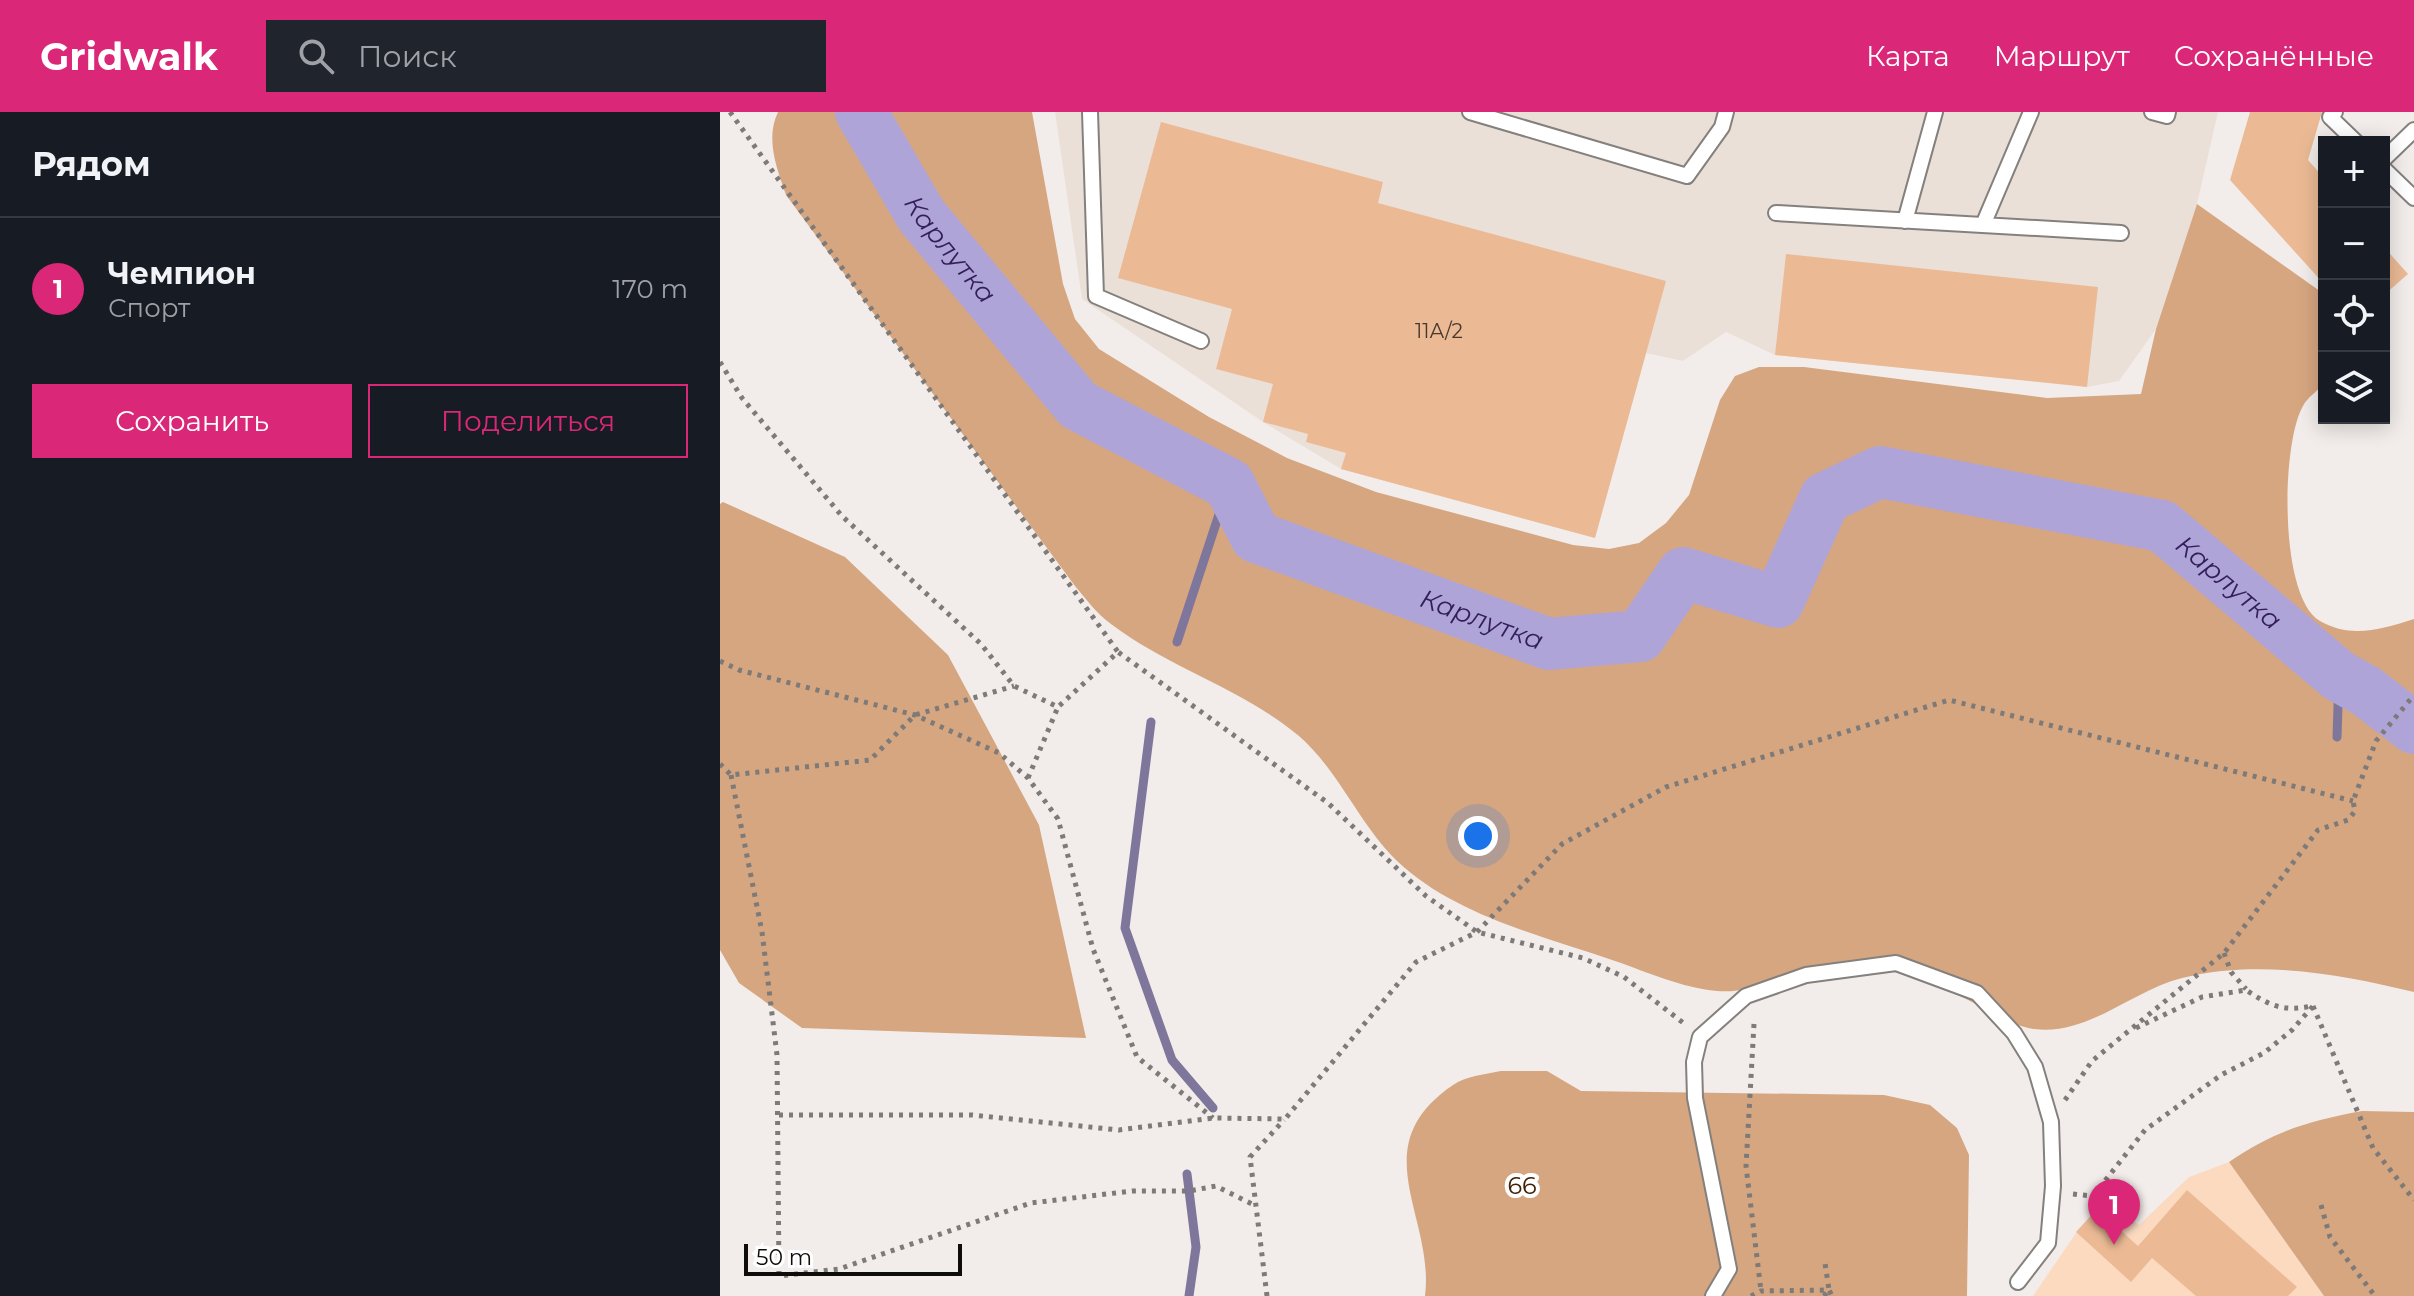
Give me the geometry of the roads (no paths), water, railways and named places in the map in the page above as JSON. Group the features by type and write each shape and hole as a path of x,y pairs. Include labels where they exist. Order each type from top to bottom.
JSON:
{"lane":[{"path":"1090,112 1096,296 1201,341"},
{"path":"1470,112 1687,176 1722,127 1726,112"},
{"path":"1905,221 1935,112"},
{"path":"1983,225 2031,112"},
{"path":"2152,112 2167,116 2168,112"},
{"path":"2335,112 2330,117 2350,136"},
{"path":"2390,153 2414,130"},
{"path":"2390,175 2414,198"},
{"path":"1776,213 2121,233"},
{"path":"1713,1296 1729,1269 1695,1098 1694,1062 1700,1037 1746,996 1806,975 1896,963 1977,993 2014,1033 2035,1067 2051,1122 2052,1191 2048,1243 2018,1282"}],"waterway":[{"name":"Карлутка","path":"861,112 921,215 1078,405 1229,484 1256,537 1549,644 1640,636 1683,573 1778,602 1825,498 1880,472 2162,526 2339,676 2366,691 2414,728"},
{"path":"1177,642 1229,484"},
{"path":"2337,737 2339,676"},
{"path":"1151,722 1125,928 1172,1060 1213,1108"},
{"path":"1187,1174 1196,1247 1189,1296"}],"place":[{"name":"Чемпион","path":"2114,1245"}],"park label":[{"name":"66","path":"1522,1185"}]}
